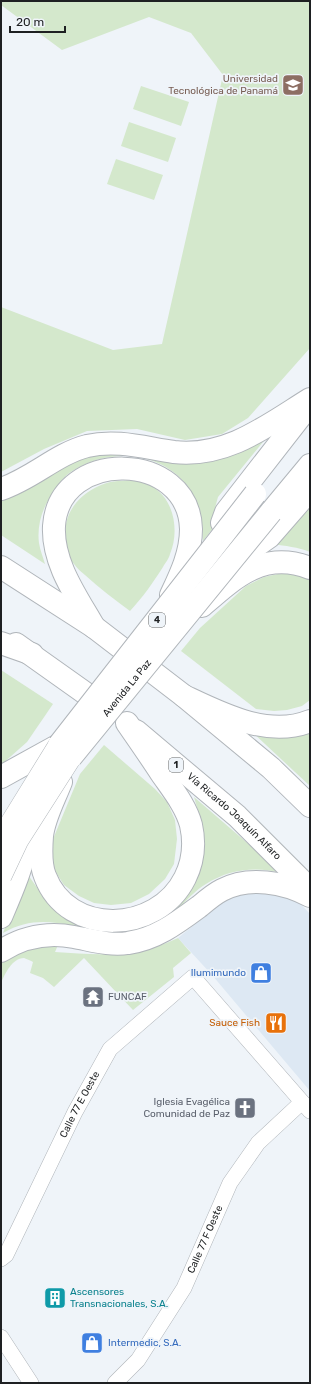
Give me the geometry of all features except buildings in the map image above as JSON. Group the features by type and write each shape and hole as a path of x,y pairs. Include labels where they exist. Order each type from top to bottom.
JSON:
{"main road":[{"path":"1,489 34,474 66,454 88,446 113,443 175,452 213,450 255,434 310,399"},
{"path":"310,404 226,512 222,523 232,540 252,548 269,536 310,490"},
{"name":"Avenida La Paz","path":"1,839 65,751 171,618 255,494 310,425"},
{"name":"Avenida La Paz","path":"171,618 271,512 310,465"},
{"path":"94,627 61,565 57,551 54,527 59,507 70,489 77,483 96,473 119,468 140,470 162,479 171,486 184,502 187,510 191,530 188,554 171,618"},
{"path":"171,618 230,581 259,565 273,562 288,562 300,564 310,568"},
{"path":"1,567 94,627 184,696 271,768 310,806"},
{"name":"Vía Ricardo Joaquín Alfaro","path":"1,634 32,654 127,723 237,816 310,889"},
{"path":"1,643 32,654"},
{"path":"184,696 239,720 270,727 293,726 310,721"},
{"path":"65,751 45,823 41,850 44,874 52,891 64,904 78,912 94,918 118,921 137,918 148,914 165,904 178,890 188,873 193,850 193,838 187,815 175,792 127,723"},
{"path":"1,776 65,751"},
{"name":"Avenida La Paz","path":"1,876 18,840 65,751"},
{"path":"1,832 6,832 22,843 25,850 22,863 1,917"},
{"path":"1,950 26,938 42,935 72,936 111,944 126,944 140,941 153,937 164,931 222,890 234,885 257,882 282,886 310,896"}],"street":[{"name":"Calle 77 E Oeste","path":"1,1259 6,1255 75,1112 110,1049 193,977 306,1107"},
{"name":"Calle 77 F Oeste","path":"115,1383 138,1360 184,1288 230,1183 258,1143 306,1107"},
{"path":"1,1337 31,1383"}],"shaded area":[{"path":"261,891 297,900 310,914 310,1091 212,975 178,938 221,903 244,892"}],"green space":[{"path":"1,1 310,1 310,348 248,418 222,434 185,440 137,429 87,431 44,449 1,472 1,307 113,350 162,344 223,75 191,33 149,17 62,50 1,5"},
{"path":"141,86 189,102 181,126 133,109"},
{"path":"129,122 176,138 168,162 121,146"},
{"path":"116,159 163,175 154,200 107,184"},
{"path":"276,426 218,497 215,508 220,519 203,541 200,513 194,497 186,484 175,473 162,465 148,459 133,456 102,458 88,463 74,470 60,483 46,504 39,526 39,543 45,564 1,535 1,496 87,456 111,452 145,456"},
{"path":"135,480 149,485 164,497 173,515 174,535 173,545 168,559 139,601 130,611 101,589 76,567 68,555 65,535 68,516 72,508 84,495 105,483"},
{"path":"310,500 310,552 273,544"},
{"path":"293,573 310,579 310,700 302,706 287,710 274,711 256,709 181,651 200,628 246,586 264,577"},
{"path":"1,670 53,704 27,742 1,765"},
{"path":"310,729 310,786 252,732"},
{"path":"104,745 155,789 167,802 175,820 177,839 174,864 165,879 149,894 131,903 111,905 94,903 79,896 64,885 55,871 51,856 53,839 80,774"},
{"path":"194,797 282,873 253,869 224,875 202,886 181,906 164,918 146,928 129,933 121,934 51,922 39,922 28,923 3,933 26,872 38,889 58,910 163,913 200,818"},
{"path":"178,938 191,953 173,968 174,977 133,1010 84,958 54,987 43,978 30,973 33,962 24,958 13,964 7,971 1,983 1,963 15,952 32,945 58,945 55,952 118,954 148,949"}],"place":[{"name":"Universidad Tecnológica de Panamá","path":"293,85"},
{"name":"Ilumimundo","path":"261,973"},
{"name":"FUNCAF","path":"93,997"},
{"name":"Sauce Fish","path":"276,1023"},
{"name":"Iglesia Evagélica Comunidad de Paz","path":"245,1108"},
{"name":"Ascensores Transnacionales, S.A.","path":"55,1298"},
{"name":"Intermedic, S.A.","path":"92,1343"}]}
